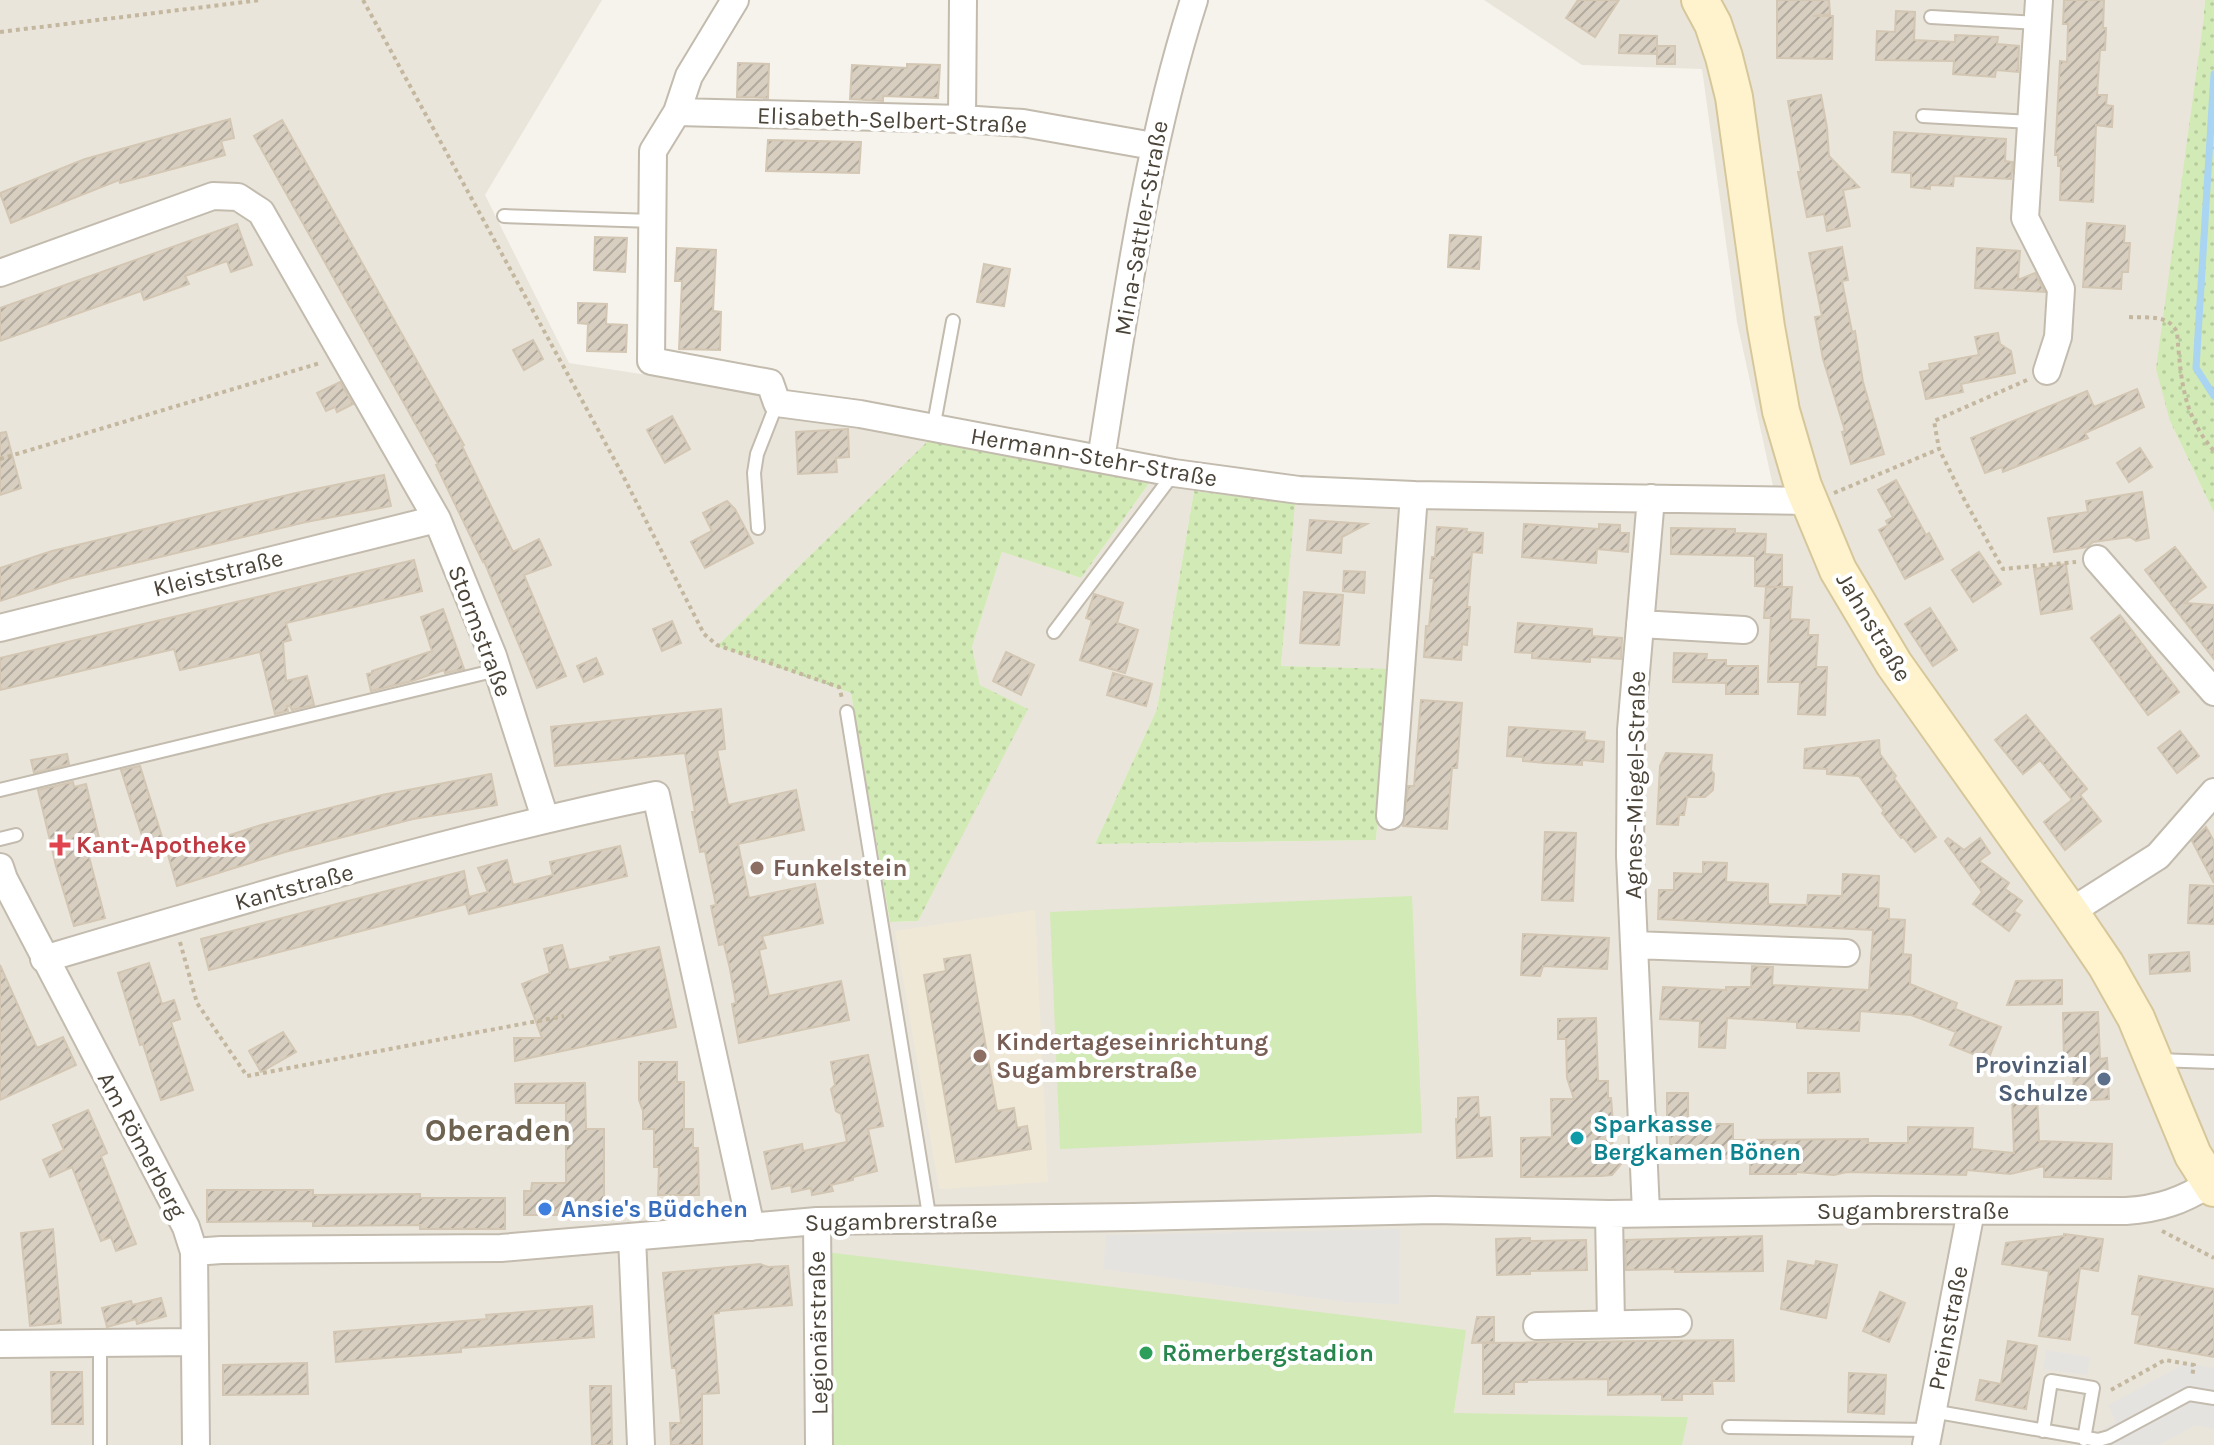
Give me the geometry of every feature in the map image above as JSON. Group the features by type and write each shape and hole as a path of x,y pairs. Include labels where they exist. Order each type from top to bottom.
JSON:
{"main road":[{"name":"Jahnstraße","path":"1700,0 1713,24 1734,97 1778,397 1809,501 1838,570 1894,664 2106,965 2136,1018 2193,1155 2212,1185"}],"street":[{"path":"735,0 689,76 677,112 653,151 651,361 770,383 777,403"},
{"path":"962,119 963,0"},
{"name":"Mina-Sattler-Straße","path":"1101,459 1153,146 1175,58 1194,0"},
{"path":"2038,12 2025,218 2061,289 2058,337 2047,371"},
{"name":"Elisabeth-Selbert-Straße","path":"677,112 1023,123 1153,146"},
{"name":"Stormstraße","path":"0,273 213,196 238,197 261,212 437,519 497,670 545,818"},
{"name":"Hermann-Stehr-Straße","path":"777,403 860,414 1174,473 1299,490 1414,495 1809,501"},
{"path":"1390,816 1414,495"},
{"name":"Agnes-Miegel-Straße","path":"1646,1212 1630,856 1631,730 1651,498"},
{"name":"Kleiststraße","path":"0,628 437,519"},
{"path":"2097,559 2214,692"},
{"path":"1640,624 1744,630"},
{"path":"2070,912 2158,856 2214,792"},
{"path":"545,818 656,795 751,1227"},
{"name":"Kantstraße","path":"44,959 545,818"},
{"name":"Am Römerberg","path":"1,876 186,1227 194,1252 196,1445"},
{"path":"1634,945 1846,953"},
{"name":"Sugambrerstraße","path":"194,1252 501,1248 817,1221 1434,1210 1609,1214 2148,1210 2212,1185"},
{"name":"Preinstraße","path":"1929,1428 1971,1211"},
{"path":"1609,1214 1611,1324"},
{"name":"Legionärstraße","path":"817,1221 819,1445"},
{"path":"632,1237 641,1445"},
{"path":"1537,1326 1678,1323"},
{"path":"0,1344 194,1342"}],"lane":[{"path":"1931,17 2038,12"},
{"path":"1923,116 2031,122"},
{"path":"504,216 653,221"},
{"path":"933,429 953,321"},
{"path":"758,528 754,473 757,454 777,403"},
{"path":"1054,632 1174,473"},
{"path":"0,790 497,670"},
{"path":"847,712 930,1221"},
{"path":"0,839 16,835"},
{"path":"2154,1059 2214,1062"},
{"path":"100,1343 100,1445"},
{"path":"2043,1431 2051,1381 2093,1388 2084,1439"},
{"path":"1729,1427 2043,1431 2098,1440 2189,1394 2214,1398"}],"path":[{"path":"0,32 261,0"},
{"path":"363,0 619,468 704,634 717,645 839,687 847,712"},
{"path":"2129,317 2167,319 2173,324 2177,332 2183,393 2192,420 2214,451"},
{"path":"0,459 343,356"},
{"path":"2047,371 1934,421 1939,449 2003,569 2097,559"},
{"path":"1809,501 1939,449"},
{"path":"174,920 197,1003 247,1076 564,1016"},
{"path":"2148,1210 2157,1228 2214,1258"},
{"path":"2115,1388 2165,1360 2194,1365 2189,1394"}],"shaded area":[{"path":"0,0 602,0 485,195 569,363 949,421 717,646 851,693 890,922 918,921 1027,709 980,685 972,647 1002,552 1081,578 1150,482 1194,491 1157,709 1095,844 1376,840 1390,670 1281,666 1296,484 1773,486 1737,322 1702,69 1582,65 1484,0 2205,0 2170,421 2214,513 2214,1445 1682,1445 1687,1417 1454,1414 1465,1330 831,1445 0,1445"},
{"name":"Kindertageseinrichtung Sugambrerstraße","path":"1035,910 1048,1182 939,1189 895,931"},
{"path":"1400,1229 1399,1304 1346,1302 1103,1269 1106,1235"},
{"path":"2046,1350 2090,1357 2087,1375 2043,1369"},
{"path":"2186,1363 2214,1368 2214,1429 2196,1425 2159,1445 2109,1445 2102,1430 2116,1422 2108,1405"}],"green space":[{"path":"2205,0 2214,0 2214,513 2170,421 2156,369"},
{"path":"929,440 1150,482 1081,578 1002,552 972,647 980,685 1028,709 918,921 890,922 851,693 717,646"},
{"path":"1194,491 1295,503 1281,666 1390,669 1376,840 1095,844 1157,709"},
{"path":"1412,896 1422,1133 1060,1149 1050,912"},
{"name":"Römerbergstadion","path":"826,1252 1466,1330 1454,1413 1688,1417 1682,1445 831,1445"}],"building":[{"path":"1578,0 1619,0 1595,37 1566,18"},
{"path":"1777,0 1829,0 1830,14 1813,16 1833,16 1832,59 1777,58"},
{"path":"2064,0 2104,0 2105,50 2100,50 2097,95 2107,95 2106,105 2113,106 2112,127 2096,125 2093,202 2060,200 2061,166 2058,166 2058,155 2055,155 2060,61 2067,62 2068,24 2063,24"},
{"path":"1896,11 1915,12 1914,40 1955,42 1955,35 1998,37 1997,44 2019,46 2018,72 1996,70 1995,77 1953,74 1954,61 1876,60 1877,31 1895,32"},
{"path":"1620,35 1657,36 1657,54 1619,53"},
{"path":"1657,46 1675,46 1675,64 1657,64"},
{"path":"738,63 769,64 768,98 737,97"},
{"path":"907,64 940,65 938,98 883,96 883,101 850,99 852,65 907,68"},
{"path":"1821,95 1829,156 1859,187 1843,190 1850,226 1827,231 1824,214 1807,217 1788,101"},
{"path":"230,119 234,138 221,141 225,155 120,183 119,180 11,223 0,193 85,159"},
{"path":"282,120 464,445 513,552 539,539 551,565 524,575 566,676 537,688 484,561 438,464 254,136"},
{"path":"1894,132 2006,139 2005,161 2013,162 2011,179 1954,176 1953,186 1930,185 1930,189 1911,187 1911,173 1892,172"},
{"path":"768,140 861,142 859,173 766,171"},
{"path":"2087,223 2125,226 2124,243 2130,243 2128,272 2122,272 2121,289 2083,287"},
{"path":"237,224 252,265 231,272 227,261 185,276 189,284 144,300 141,291 0,341 0,308"},
{"path":"1450,235 1481,237 1479,269 1448,267"},
{"path":"595,237 627,238 625,272 594,270"},
{"path":"1842,247 1848,280 1842,281 1852,332 1855,331 1863,382 1884,454 1851,464 1842,432 1845,431 1823,359 1815,317 1822,316 1809,253"},
{"path":"677,248 716,250 713,311 721,312 720,350 679,349 682,281 675,281"},
{"path":"1977,248 2020,251 2018,280 2035,273 2045,292 1975,288"},
{"path":"984,264 1010,269 1004,306 977,302"},
{"path":"578,303 607,304 606,324 627,325 626,352 587,351 588,324 578,323"},
{"path":"1998,333 2000,344 2011,351 2015,373 1961,384 1963,392 1926,399 1920,372 1930,370 1929,364 1979,355 1975,337"},
{"path":"533,340 543,359 524,370 513,350"},
{"path":"340,382 353,404 337,412 335,407 326,411 317,393"},
{"path":"2137,389 2144,407 2085,433 2088,438 2003,472 2002,467 1985,473 1971,438 2087,391 2094,407"},
{"path":"672,416 690,449 665,463 647,430"},
{"path":"848,429 849,457 836,458 837,472 798,474 796,432"},
{"path":"6,432 21,488 0,495 0,433"},
{"path":"2140,448 2152,467 2129,482 2117,463"},
{"path":"384,475 391,506 306,522 68,579 0,601 0,568 52,551"},
{"path":"1896,480 1943,559 1905,579 1879,530 1888,525 1886,521 1893,517 1878,490"},
{"path":"2142,492 2149,538 2093,542 2087,547 2054,552 2048,518 2088,512 2086,501"},
{"path":"727,501 735,509 753,543 705,568 691,542 712,531 703,513"},
{"path":"1310,520 1367,524 1342,537 1341,553 1307,550"},
{"path":"1524,524 1599,529 1599,524 1620,525 1620,533 1629,533 1628,552 1597,549 1596,563 1522,557"},
{"path":"1437,527 1483,533 1482,553 1472,552 1467,645 1462,644 1461,660 1424,657"},
{"path":"1671,528 1735,529 1735,533 1766,534 1765,554 1782,555 1782,587 1755,586 1755,556 1671,554"},
{"path":"2175,547 2206,587 2185,603 2214,605 2214,659 2145,570"},
{"path":"1979,552 2001,584 1973,602 1952,570"},
{"path":"414,560 422,591 286,623 291,640 283,642 286,681 307,676 314,705 292,710 287,706 288,711 275,714 260,652 180,670 174,649 0,690 0,658"},
{"path":"2066,564 2072,609 2041,614 2034,569"},
{"path":"1344,571 1365,572 1364,593 1343,591"},
{"path":"1766,587 1792,587 1790,619 1809,620 1808,635 1818,635 1816,667 1827,667 1825,715 1798,714 1800,682 1768,682 1771,618 1764,618"},
{"path":"1304,592 1343,595 1339,645 1300,643"},
{"path":"1094,594 1123,603 1117,623 1138,630 1125,673 1080,660 1092,620 1086,618"},
{"path":"1930,608 1957,650 1933,666 1905,624"},
{"path":"443,609 464,669 445,673 444,670 371,691 367,674 432,651 421,617"},
{"path":"2120,615 2179,692 2148,715 2091,638"},
{"path":"672,621 681,643 662,651 653,629"},
{"path":"1518,623 1592,629 1592,636 1622,638 1621,659 1590,657 1590,662 1532,658 1532,653 1515,652"},
{"path":"1006,652 1034,665 1021,695 993,681"},
{"path":"1674,653 1707,654 1706,660 1726,660 1726,666 1758,666 1758,694 1726,694 1726,683 1673,682"},
{"path":"596,658 603,674 584,682 577,666"},
{"path":"1113,673 1152,684 1146,706 1107,695"},
{"path":"1421,700 1462,703 1457,768 1452,768 1447,829 1403,826 1408,786 1414,786"},
{"path":"721,709 725,749 717,750 728,805 796,790 804,830 738,844 749,898 815,884 823,923 762,936 766,948 759,950 769,996 841,981 849,1020 739,1043 730,969 724,944 719,945 711,906 716,905 705,851 700,852 685,753 555,766 551,727"},
{"path":"2026,715 2087,789 2080,795 2101,821 2065,850 2044,822 2072,800 2040,760 2023,774 1995,740"},
{"path":"1509,727 1585,732 1584,740 1604,742 1603,762 1582,760 1582,765 1545,763 1507,756"},
{"path":"2180,731 2199,756 2177,773 2158,748"},
{"path":"1879,740 1880,754 1896,776 1894,778 1936,837 1915,852 1882,813 1884,811 1859,776 1827,774 1827,769 1804,768 1805,749"},
{"path":"1666,753 1712,755 1713,790 1705,797 1687,797 1684,815 1679,815 1678,825 1657,824 1660,766"},
{"path":"67,754 69,764 34,773 31,760"},
{"path":"140,766 163,840 145,845 121,770"},
{"path":"491,774 497,805 413,819 285,852 177,886 168,855 261,825 382,795"},
{"path":"73,782 74,787 86,784 101,846 87,849 105,918 74,926 38,790"},
{"path":"2206,827 2214,841 2214,883 2192,841"},
{"path":"1545,832 1576,833 1573,901 1542,900"},
{"path":"1948,838 1964,850 1980,838 1990,853 1979,861 2009,883 2005,889 2022,901 2014,911 2020,915 2009,931 1973,904 1982,892 1945,841"},
{"path":"620,846 627,876 469,914 466,904 209,970 201,939 464,871 469,897 488,892 478,868 507,860 513,885 553,875 550,862"},
{"path":"1703,862 1727,863 1726,882 1768,884 1768,904 1807,905 1808,895 1842,896 1843,874 1879,876 1878,908 1889,909 1889,919 1905,920 1903,954 1911,955 1910,984 1957,1003 1955,1009 2001,1027 1988,1060 1950,1045 1956,1032 1911,1015 1860,1011 1859,1031 1797,1028 1797,1022 1727,1018 1725,1048 1699,1047 1700,1021 1660,1019 1663,987 1726,990 1726,987 1751,987 1752,966 1773,967 1772,985 1869,990 1873,930 1658,919 1659,890 1674,890 1674,873 1703,874"},
{"path":"2190,885 2214,886 2214,924 2188,923"},
{"path":"1523,934 1609,938 1607,969 1543,966 1540,976 1521,975"},
{"path":"562,945 569,970 611,961 610,957 659,947 676,1027 515,1061 514,1038 542,1038 522,984 550,973 544,949"},
{"path":"2189,952 2190,971 2150,974 2149,955"},
{"path":"970,955 997,1111 1014,1108 1017,1128 1027,1126 1031,1149 956,1162 924,975 946,971 944,959"},
{"path":"149,963 162,1004 174,1000 180,1019 171,1022 193,1090 161,1100 118,973"},
{"path":"0,965 37,1048 63,1037 76,1065 0,1100"},
{"path":"2062,980 2062,1004 2007,1005 2016,981"},
{"path":"2098,1012 2100,1059 2107,1058 2109,1099 2074,1101 2073,1060 2064,1060 2063,1013"},
{"name":"Sparkasse Bergkamen Bönen","path":"1596,1018 1598,1081 1608,1081 1613,1123 1612,1156 1621,1164 1612,1175 1521,1177 1521,1138 1552,1137 1551,1099 1574,1099 1567,1078 1566,1039 1558,1039 1558,1019"},
{"path":"283,1032 296,1052 261,1072 249,1051"},
{"path":"868,1055 883,1126 868,1129 877,1171 831,1185 833,1191 812,1195 811,1188 792,1192 791,1185 772,1189 764,1152 802,1144 803,1151 847,1142 831,1089 835,1085 831,1062"},
{"path":"639,1062 677,1062 677,1082 684,1082 684,1129 693,1129 693,1148 698,1148 699,1195 658,1195 659,1167 654,1167 654,1129 643,1129"},
{"path":"1808,1073 1839,1073 1840,1092 1808,1093"},
{"path":"585,1083 586,1129 604,1129 604,1211 524,1215 524,1191 531,1191 532,1183 566,1183 566,1103 516,1103 515,1084"},
{"path":"1667,1093 1688,1093 1688,1124 1733,1124 1733,1140 1868,1139 1868,1143 1908,1143 1908,1127 1973,1128 1972,1149 2014,1153 2012,1095 2037,1094 2039,1141 2112,1144 2111,1179 2044,1177 2044,1166 2010,1174 1967,1170 1966,1175 1847,1172 1834,1175 1796,1172 1750,1174 1750,1158 1670,1159"},
{"path":"1478,1097 1479,1118 1490,1117 1492,1156 1457,1158 1458,1098"},
{"path":"88,1110 107,1153 101,1156 136,1244 116,1251 111,1237 101,1241 72,1167 50,1177 43,1160 64,1150 53,1125"},
{"path":"207,1190 313,1190 313,1195 420,1194 420,1198 505,1198 505,1229 420,1229 420,1225 313,1226 313,1221 207,1222"},
{"path":"53,1229 61,1323 30,1326 21,1233"},
{"path":"2064,1234 2103,1239 2098,1271 2080,1268 2070,1340 2039,1336 2049,1271 2002,1264 2006,1243"},
{"path":"1762,1236 1763,1271 1626,1270 1625,1240"},
{"path":"1530,1238 1530,1241 1586,1240 1587,1270 1497,1275 1496,1239"},
{"path":"1788,1261 1815,1266 1816,1261 1837,1265 1826,1318 1781,1309"},
{"path":"760,1264 768,1267 788,1266 792,1305 713,1314 719,1393 702,1394 702,1445 671,1445 670,1423 681,1423 663,1273"},
{"path":"2139,1276 2214,1289 2214,1357 2135,1343 2140,1315 2132,1314"},
{"path":"1880,1292 1905,1303 1889,1342 1863,1331"},
{"path":"161,1298 166,1316 137,1324 136,1319 107,1327 102,1308"},
{"path":"592,1306 594,1337 336,1362 334,1332 487,1319 486,1315"},
{"path":"1477,1317 1494,1317 1494,1342 1472,1343"},
{"path":"1733,1340 1734,1381 1712,1381 1713,1394 1682,1394 1682,1400 1662,1400 1662,1394 1608,1395 1608,1379 1527,1380 1514,1382 1514,1394 1483,1394 1483,1343"},
{"path":"2008,1341 2037,1346 2026,1409 1976,1400 1980,1380 2001,1384"},
{"path":"307,1363 308,1394 223,1395 223,1365"},
{"path":"51,1372 82,1372 83,1424 52,1424"},
{"path":"1849,1373 1886,1375 1884,1414 1848,1412"},
{"path":"590,1386 611,1386 612,1445 592,1445"}],"waterway":[{"path":"2214,74 2196,368 2214,396"}],"place":[{"name":"Kant-Apotheke","path":"60,845"},
{"name":"Funkelstein","path":"757,868"},
{"name":"Kindertageseinrichtung Sugambrerstraße","path":"980,1056"},
{"name":"Provinzial Schulze","path":"2104,1079"},
{"name":"Sparkasse Bergkamen Bönen","path":"1577,1138"},
{"name":"Ansie's Büdchen","path":"545,1209"},
{"name":"Römerbergstadion","path":"1146,1353"}],"district":[{"name":"Oberaden","path":"498,1130"}]}
